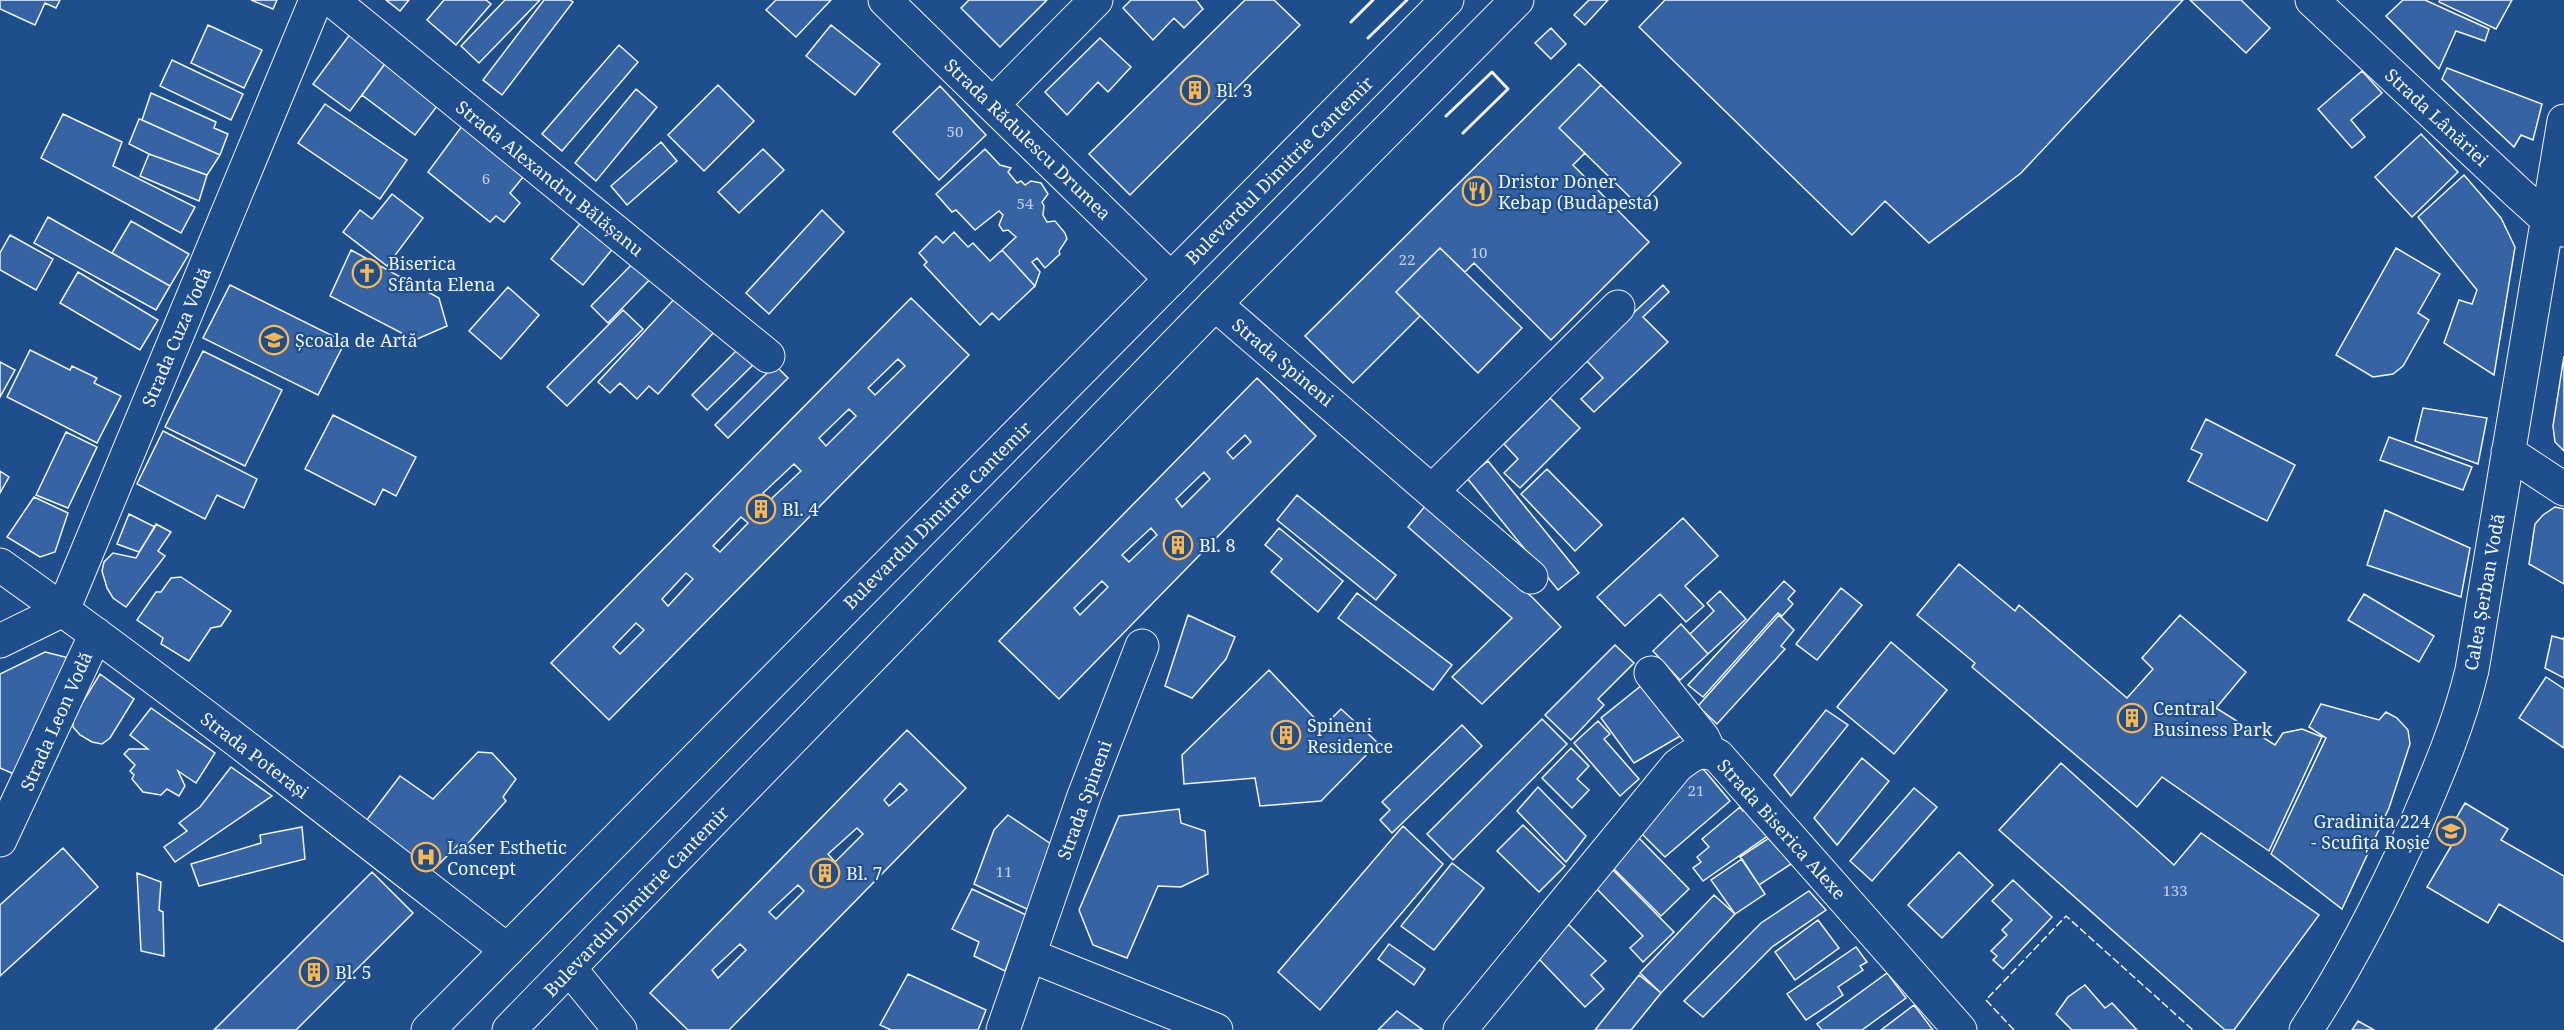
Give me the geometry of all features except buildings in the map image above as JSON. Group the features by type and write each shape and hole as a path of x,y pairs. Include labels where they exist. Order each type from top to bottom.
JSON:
{"street":[{"name":"Strada Cuza Vodă","path":"63,610 316,0"},
{"name":"Strada Alexandru Bălășanu","path":"332,0 768,356"},
{"name":"Strada Rădulescu Drumea","path":"885,0 1171,279"},
{"path":"993,104 1096,0"},
{"name":"Bulevardul Dimitrie Cantemir","path":"428,1030 1447,0"},
{"name":"Bulevardul Dimitrie Cantemir","path":"509,1030 1215,304 1517,0"},
{"name":"Strada Lânăriei","path":"2312,0 2556,225"},
{"name":"Calea Șerban Vodă","path":"2306,1030 2362,936 2400,860 2452,739 2472,670 2508,452 2556,225 2564,121"},
{"name":"Strada Spineni","path":"1215,304 1531,577"},
{"path":"1432,491 1618,307"},
{"path":"2508,452 2564,489"},
{"name":"Strada Poterași","path":"0,565 96,634 354,830 507,950"},
{"path":"0,641 63,610"},
{"name":"Strada Leon Vodă","path":"0,840 96,634"},
{"name":"Strada Spineni","path":"1003,1030 1084,796 1142,646"},
{"path":"1651,673 1703,738 1709,752"},
{"name":"Strada Biserica Alexe","path":"1460,1030 1677,766 1698,752 1709,752 1718,756 1960,1030"},
{"path":"1029,955 1216,1030"},
{"path":"570,969 620,1030"}],"fence":[{"path":"2014,1030 1986,1000 2066,916 2193,1030"}],"wall":[{"path":"1351,22 1373,0"},
{"path":"1368,38 1407,0"},
{"path":"1446,116 1492,72 1508,89 1463,133"}],"place":[{"name":"Bl. 3","path":"1195,90"},
{"name":"Dristor Doner Kebap (Budapesta)","path":"1477,191"},
{"name":"Biserica Sfânta Elena","path":"367,273"},
{"name":"Școala de Artă","path":"274,340"},
{"name":"Bl. 4","path":"761,509"},
{"name":"Bl. 8","path":"1178,545"},
{"name":"Central Business Park","path":"2132,718"},
{"name":"Spineni Residence","path":"1286,735"},
{"name":"Gradinita 224 - Scufița Roșie","path":"2451,831"},
{"name":"Laser Esthetic Concept","path":"426,857"},
{"name":"Bl. 7","path":"825,873"},
{"name":"Bl. 5","path":"314,972"}]}
